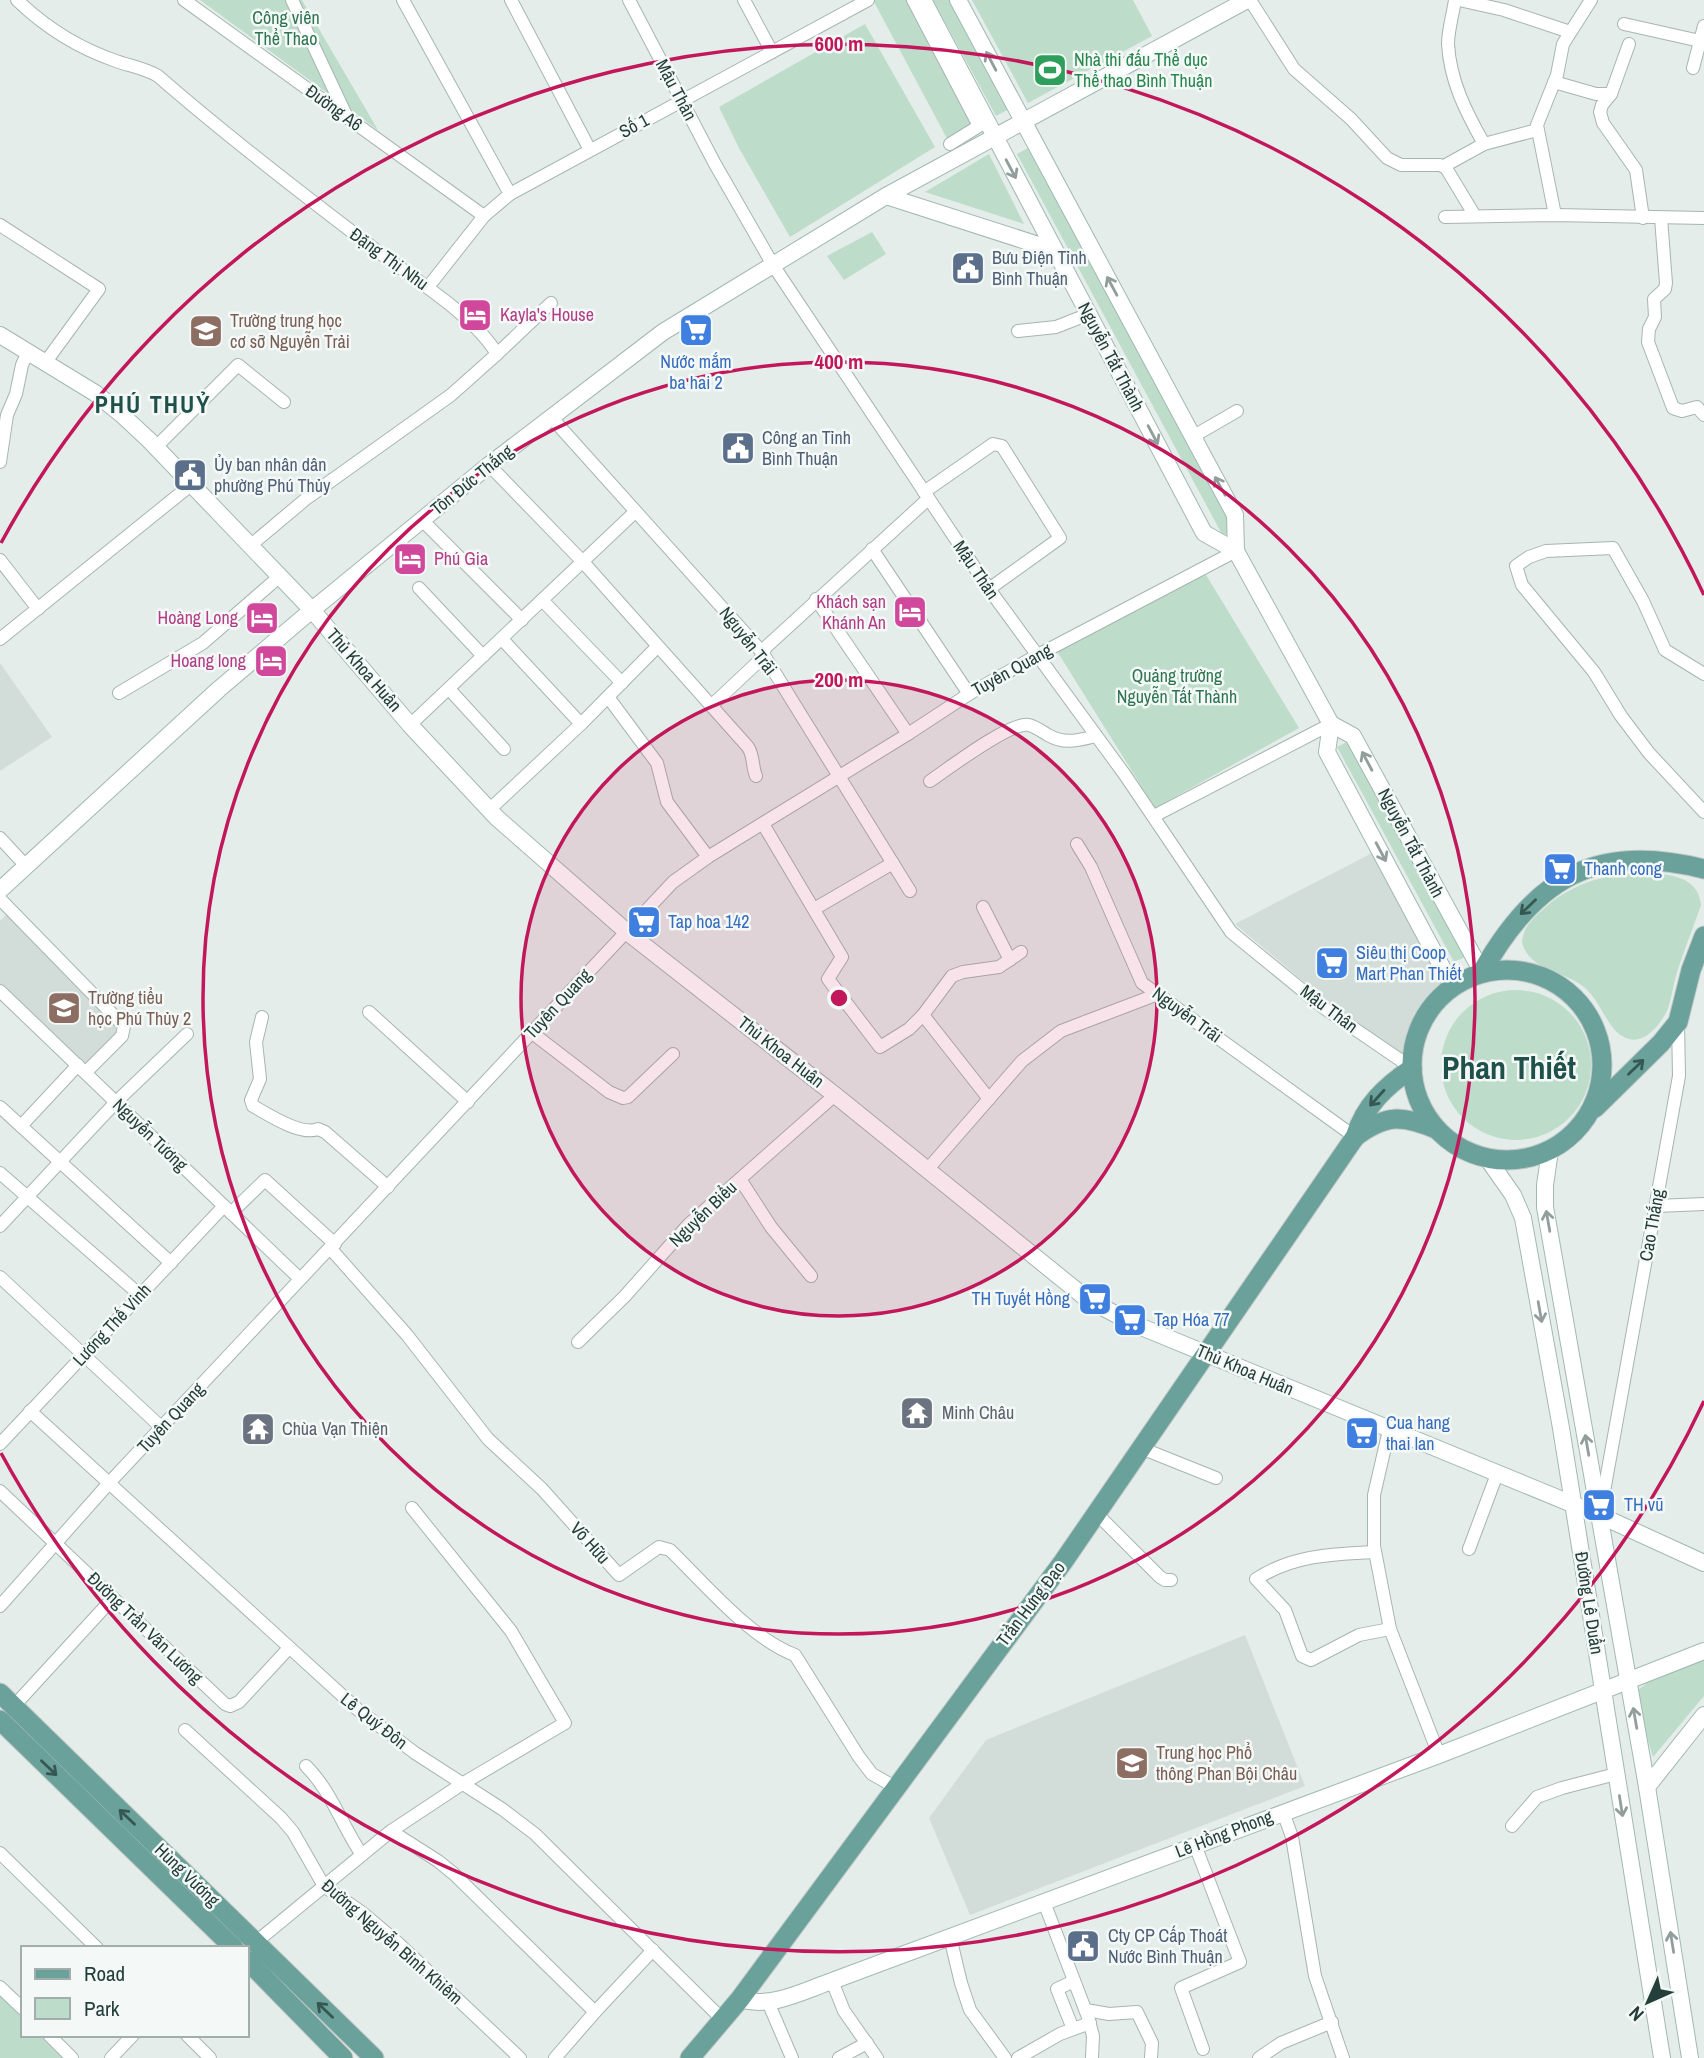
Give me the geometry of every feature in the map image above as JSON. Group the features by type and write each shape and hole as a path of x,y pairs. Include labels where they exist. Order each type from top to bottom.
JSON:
{"main road":[{"name":"Nguyễn Tất Thành","path":"923,0 1204,533 1236,551"},
{"name":"Nguyễn Tất Thành","path":"958,0 1235,515 1236,551 1331,724 1353,736 1482,972"},
{"path":"1023,121 1249,0"},
{"name":"Tôn Đức Thắng","path":"0,890 219,688 489,465 663,332 886,196 1023,121"},
{"path":"886,196 1054,250"},
{"name":"Thủ Khoa Huân","path":"0,335 95,393 156,447 312,610 410,725 489,810 558,873 627,932 835,1095 1087,1299 1134,1324 1600,1515 1704,1563"},
{"name":"Nguyễn Tất Thành","path":"1331,724 1327,752 1452,986"},
{"path":"1482,972 1515,919 1537,898 1575,872 1614,861 1636,859 1704,869"},
{"name":"Cao Thắng","path":"1678,1022 1691,970 1704,936"},
{"path":"1591,1111 1603,1072 1602,1052 1597,1032 1582,1006 1560,985 1542,975 1512,970 1482,972 1452,986 1429,1008 1415,1037 1412,1068 1419,1101 1436,1129 1451,1142 1468,1152 1487,1158 1513,1160 1538,1156 1566,1140 1580,1127 1591,1111 1661,1043 1678,1022"},
{"name":"Trần Hưng Đạo","path":"690,2058 724,2021 1063,1562 1355,1137 1360,1120 1369,1105 1382,1090 1412,1068"},
{"name":"Trần Hưng Đạo","path":"1355,1137 1371,1125 1400,1118 1436,1129"},
{"name":"Đường Lê Duẩn","path":"1550,1151 1545,1207 1647,1787 1690,2058"},
{"name":"Đường Lê Duẩn","path":"1487,1158 1513,1195 1523,1217 1573,1505 1662,2058"},
{"name":"Lê Hồng Phong","path":"740,1999 755,2004 768,2002 832,1981 1439,1755 1704,1651"},
{"name":"Hùng Vương","path":"5,1706 230,1940 256,1942 374,2058"},
{"path":"1647,1787 1704,1715"},
{"path":"248,1961 344,2058"}],"street":[{"name":"Đặng Thị Nhu","path":"17,0 78,46 158,76 337,221 428,287 483,335 498,354"},
{"name":"Đường A6","path":"184,0 484,216"},
{"path":"292,0 348,118"},
{"path":"403,0 510,194"},
{"path":"511,0 590,150"},
{"name":"Mậu Thân","path":"629,0 715,164 772,265 989,589 1154,816 1231,932 1324,1008 1412,1068"},
{"path":"744,0 772,52"},
{"name":"Số 1","path":"428,287 484,216 510,194 868,0"},
{"path":"913,0 979,126 950,144"},
{"path":"1249,0 1294,69 1351,119 1387,158 1401,165 1444,166 1483,144 1536,130"},
{"path":"1483,144 1461,101 1451,64 1448,43 1457,0 1503,10 1570,32"},
{"path":"1555,215 1536,130 1554,82 1562,48 1591,0"},
{"path":"1624,24 1700,41"},
{"path":"1693,68 1704,26"},
{"path":"1629,44 1611,94 1602,104 1600,116 1610,135 1636,170 1643,218"},
{"path":"1554,82 1596,94 1611,94"},
{"path":"1444,166 1475,216"},
{"path":"1445,217 1555,215 1704,218"},
{"path":"1661,218 1667,283 1665,289 1654,299 1654,317 1648,342 1673,408 1682,411 1697,407 1704,415"},
{"path":"0,225 99,289 45,363"},
{"path":"251,545 307,498 451,395 551,303"},
{"path":"1018,331 1056,327 1089,314"},
{"path":"0,462 6,415 16,394 22,365 28,352"},
{"path":"156,447 238,365 284,402"},
{"path":"1192,437 1237,411"},
{"name":"Nguyễn Trãi","path":"551,417 762,652 910,891"},
{"path":"711,706 759,662 762,652 816,599 926,496 993,444 1002,446 1060,538 989,589"},
{"path":"489,465 583,562 748,747 756,776"},
{"path":"0,639 192,484"},
{"path":"410,725 635,512"},
{"path":"422,520 522,620"},
{"path":"1704,674 1665,650 1643,601 1613,548 1607,546 1546,551 1529,557 1516,566 1522,584 1594,672 1621,716 1649,753 1704,812"},
{"path":"872,549 968,694"},
{"name":"Tuyên Quang","path":"0,1606 109,1483 661,893 708,857 968,694 1236,551"},
{"path":"0,560 38,609"},
{"path":"119,693 203,643 280,576"},
{"path":"419,588 484,656"},
{"path":"816,599 908,734"},
{"path":"542,600 622,683"},
{"path":"502,639 581,724"},
{"path":"489,810 608,698 657,647"},
{"path":"449,688 504,749"},
{"path":"608,698 657,763 667,802 708,857"},
{"path":"1154,816 1331,724"},
{"path":"930,781 1013,727 1029,725 1057,740 1077,741 1096,736"},
{"path":"763,824 842,957 828,979 880,1047 899,1036 923,1015 952,976 999,967 1021,952"},
{"path":"0,838 26,866"},
{"name":"Nguyễn Trãi","path":"1077,844 1091,867 1142,983 1355,1137"},
{"path":"814,909 893,863"},
{"path":"0,898 124,1026 122,1036 82,1068 21,1126"},
{"path":"983,907 1010,960"},
{"name":"Nguyễn Tương","path":"0,991 300,1279"},
{"path":"927,1170 1022,1061 1061,1031 1158,994"},
{"path":"369,1012 468,1102"},
{"path":"923,1015 989,1099"},
{"path":"262,1017 256,1042 260,1080 251,1100 253,1106 285,1123 310,1132 318,1129 326,1132 388,1186"},
{"name":"Cao Thắng","path":"1600,1515 1679,1076 1678,1022"},
{"path":"531,1032 609,1092 623,1098 628,1097 673,1054"},
{"path":"0,1226 116,1102 187,1034"},
{"name":"Nguyễn Biểu","path":"578,1342 625,1296 689,1224 835,1095"},
{"path":"0,1107 171,1263"},
{"path":"0,1172 140,1295"},
{"path":"740,1179 771,1227 811,1276"},
{"name":"Lương Thế Vinh","path":"0,1444 171,1263 265,1180 333,1246"},
{"path":"1656,1206 1704,1204"},
{"name":"Võ Hữu","path":"333,1246 401,1327 488,1439 542,1489 619,1575 659,1547 670,1550 776,1648 795,1655 859,1757 872,1774 895,1787"},
{"path":"0,1277 162,1428"},
{"name":"Lê Quý Đôn","path":"30,1412 288,1649 387,1733 535,1834 724,2021"},
{"path":"1389,1430 1374,1495 1376,1552 1390,1629 1439,1755"},
{"path":"1140,1448 1216,1478"},
{"path":"1469,1549 1497,1474"},
{"name":"Đường Trần Văn Lương","path":"0,1491 225,1704 230,1706 239,1702 288,1649"},
{"path":"256,1942 391,1831 462,1784 565,1723 511,1631 412,1508"},
{"path":"1096,1513 1132,1546 1160,1577 1171,1580"},
{"path":"1376,1552 1322,1555 1289,1562 1256,1579 1285,1610 1302,1656 1306,1660 1311,1660 1359,1635 1390,1629"},
{"path":"5,1706 113,1598"},
{"name":"Đường Nguyễn Bỉnh Khiêm","path":"186,1730 281,1818 293,1832 324,1886 364,1914 397,1942 520,2058"},
{"path":"306,1766 325,1788 348,1835 362,1855"},
{"path":"1512,1826 1537,1797 1616,1774"},
{"path":"1283,1812 1292,1837 1315,1976 1343,2058"},
{"path":"391,1831 454,1874 595,2012"},
{"path":"1195,1846 1240,1962 1181,1988 1203,2049"},
{"path":"0,1853 95,1946"},
{"path":"1044,1902 1088,2017 1093,2036 1092,2058"},
{"path":"950,1937 970,2010 1005,2058"},
{"path":"555,2058 653,1950"},
{"path":"832,1981 844,2011 877,2058"},
{"path":"1073,2029 1057,1989 1074,1981"},
{"path":"0,1987 21,2007"},
{"path":"768,2002 792,2058"},
{"path":"1018,2058 1073,2029 1088,2017 1137,2012 1152,2043 1151,2058"},
{"path":"1259,2058 1281,2043 1332,2022"},
{"path":"51,2037 72,2058"},
{"path":"111,2058 131,2037"},
{"path":"189,2037 210,2058"},
{"path":"839,2058 867,2043"}],"shaded area":[{"path":"0,663 52,737 0,771"},
{"name":"Siêu thị Coop Mart Phan Thiết","path":"1374,852 1449,992 1401,1063 1235,924"},
{"name":"Trường tiểu học Phú Thủy 2","path":"10,911 126,1032 90,1070 0,984 0,921"},
{"name":"Trung học Phổ thông Phan Bội Châu","path":"1245,1635 1305,1786 970,1915 929,1818 986,1740"}],"green space":[{"name":"Công viên Thể Thao","path":"200,0 302,0 378,130"},
{"path":"873,0 913,0 979,126 950,144"},
{"path":"933,0 951,0 1009,109 996,116"},
{"name":"Nhà thi đấu Thể dục Thể thao Bình Thuận","path":"972,0 1133,0 1152,36 1028,103"},
{"path":"865,24 935,147 790,237 719,107"},
{"path":"1030,147 1237,528 1223,536 1017,154"},
{"path":"989,154 1024,224 925,192"},
{"path":"872,232 886,254 844,280 827,256"},
{"name":"Quảng trường Nguyễn Tất Thành","path":"1200,565 1299,728 1155,808 1055,648"},
{"path":"1354,738 1469,955 1454,962 1337,747"},
{"path":"1645,872 1681,878 1688,882 1699,895 1701,905 1666,1014 1647,1035 1636,1040 1618,1033 1584,987 1532,959 1522,942 1529,923 1550,903 1574,888 1600,878"},
{"path":"1516,990 1545,996 1569,1012 1585,1036 1591,1065 1585,1094 1569,1118 1545,1134 1516,1140 1487,1134 1463,1118 1447,1094 1441,1065 1447,1036 1463,1012 1487,996"},
{"path":"1704,1658 1704,1696 1653,1757 1642,1720 1638,1690 1656,1676"},
{"path":"0,1992 21,2012 21,2037 46,2037 67,2058 0,2058"}],"place":[{"name":"Nhà thi đấu Thể dục Thể thao Bình Thuận","path":"1050,70"},
{"name":"Bưu Điện Tỉnh Bình Thuận","path":"968,268"},
{"name":"Kayla's House","path":"475,315"},
{"name":"Nước mắm ba hai 2","path":"696,330"},
{"name":"Trường trung học cơ sỡ Nguyễn Trải","path":"206,331"},
{"name":"Công an Tỉnh Bình Thuận","path":"738,448"},
{"name":"Ủy ban nhân dân phường Phú Thủy","path":"190,475"},
{"name":"Phú Gia","path":"410,559"},
{"name":"Khách sạn Khánh An","path":"910,612"},
{"name":"Hoàng Long","path":"262,618"},
{"name":"Hoang long","path":"271,661"},
{"name":"Thanh cong","path":"1560,869"},
{"name":"Tap hoa 142","path":"644,922"},
{"name":"Siêu thị Coop Mart Phan Thiết","path":"1332,963"},
{"name":"Trường tiểu học Phú Thủy 2","path":"64,1008"},
{"name":"TH Tuyết Hồng","path":"1095,1299"},
{"name":"Tap Hóa 77","path":"1130,1320"},
{"name":"Minh Châu","path":"917,1413"},
{"name":"Chùa Vạn Thiện","path":"258,1429"},
{"name":"Cua hang thai lan","path":"1362,1433"},
{"name":"TH vũ","path":"1599,1505"},
{"name":"Trung học Phổ thông Phan Bội Châu","path":"1132,1763"},
{"name":"Cty CP Cấp Thoát Nước Bình Thuận","path":"1083,1946"}],"district":[{"name":"PHÚ THUỶ","path":"153,405"},
{"name":"Phan Thiết","path":"1509,1068"}]}
